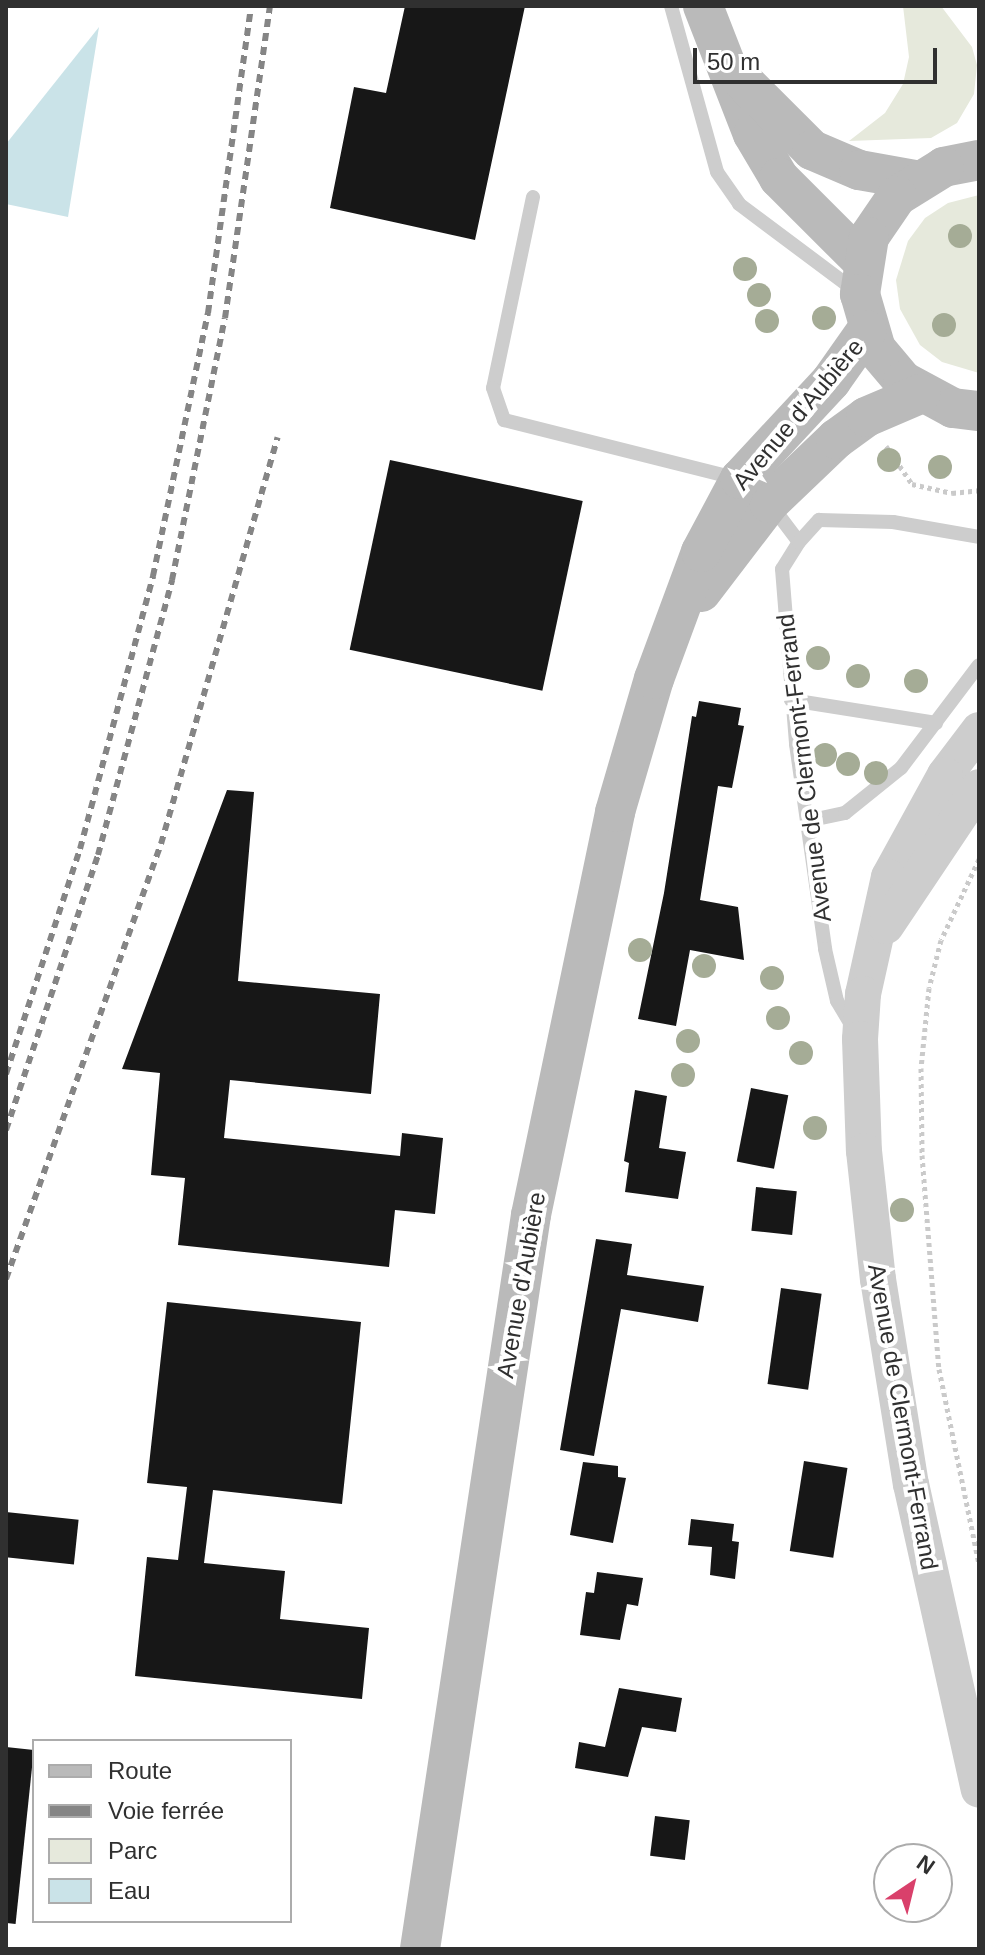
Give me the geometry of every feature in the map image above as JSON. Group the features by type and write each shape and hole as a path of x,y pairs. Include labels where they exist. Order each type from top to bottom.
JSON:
{"main road":[{"path":"703,6 730,67 753,134 779,178 863,295 889,366 920,394 953,408 979,411"},
{"path":"730,67 777,120 812,150 859,170 916,180 978,158"},
{"name":"Avenue d'Aubière","path":"420,1949 531,1215 615,812 672,631 701,552 754,491 831,381 863,295 881,215 916,180"},
{"name":"Avenue d'Aubière","path":"754,491 866,417 920,394"}],"street":[{"name":"Avenue de Clermont-Ferrand","path":"979,730 945,775 889,877 880,934 863,994 860,1039 864,1151 880,1294 911,1484 979,1790"},
{"name":"Avenue de Clermont-Ferrand","path":"880,934 979,787"}],"lane":[{"path":"671,6 717,172 739,204 863,295"},
{"path":"533,197 493,388 504,420 754,491 799,542 819,520 893,522 979,537"},
{"name":"Avenue de Clermont-Ferrand","path":"799,542 782,569 791,700 807,821 837,1001 860,1039"},
{"path":"807,821 845,813 901,768 979,665"},
{"path":"791,700 936,723"}],"path":[{"path":"866,417 912,484 952,493 979,490"},
{"path":"979,859 941,940 929,988 921,1068 922,1155 939,1369 979,1564"}],"green space":[{"path":"903,6 941,6 972,47 977,65 974,94 957,123 931,138 849,141 885,113 903,84 909,57"},
{"path":"979,195 979,373 942,362 920,345 900,309 896,280 908,241 925,218 948,203"}],"water":[{"path":"99,27 68,217 6,204 6,144"}],"building":[{"path":"405,6 525,6 475,240 330,208 354,87 386,93"},
{"path":"390,460 583,501 542,691 350,650"},
{"path":"699,701 741,708 738,725 744,726 732,788 718,786 700,900 738,907 744,960 690,950 676,1026 638,1019 664,893 692,716 696,717"},
{"path":"227,790 254,792 238,981 380,994 371,1094 230,1080 224,1138 400,1156 402,1133 443,1138 435,1214 395,1210 389,1267 178,1245 185,1178 151,1175 160,1073 122,1069"},
{"path":"751,1088 788,1095 774,1169 737,1162"},
{"path":"635,1090 667,1096 659,1148 686,1152 678,1199 625,1192 629,1163 624,1161"},
{"path":"756,1187 797,1191 792,1235 751,1231"},
{"path":"596,1239 632,1244 627,1275 704,1286 698,1322 621,1309 594,1456 560,1450"},
{"path":"781,1288 822,1294 808,1390 768,1384"},
{"path":"167,1302 361,1322 342,1504 213,1490 204,1563 285,1571 280,1619 369,1628 362,1699 135,1676 147,1557 178,1560 187,1487 147,1483"},
{"path":"804,1461 847,1468 833,1558 790,1551"},
{"path":"583,1462 618,1466 618,1477 626,1478 613,1543 570,1535"},
{"path":"6,1512 79,1520 74,1564 6,1557"},
{"path":"691,1519 734,1524 732,1541 739,1542 735,1579 710,1575 712,1547 688,1545"},
{"path":"597,1572 643,1578 638,1606 627,1604 620,1640 580,1635 586,1592 594,1593"},
{"path":"619,1688 682,1698 676,1732 642,1727 628,1777 575,1768 579,1742 605,1747"},
{"path":"6,1747 32,1750 16,1924 6,1923"},
{"path":"655,1816 690,1820 685,1860 650,1856"}],"railway":[{"path":"6,1074 80,849 153,576 208,313 251,6"},
{"path":"6,1130 98,855 172,580 225,318 270,6"},
{"path":"6,1279 161,844 278,437"}]}
